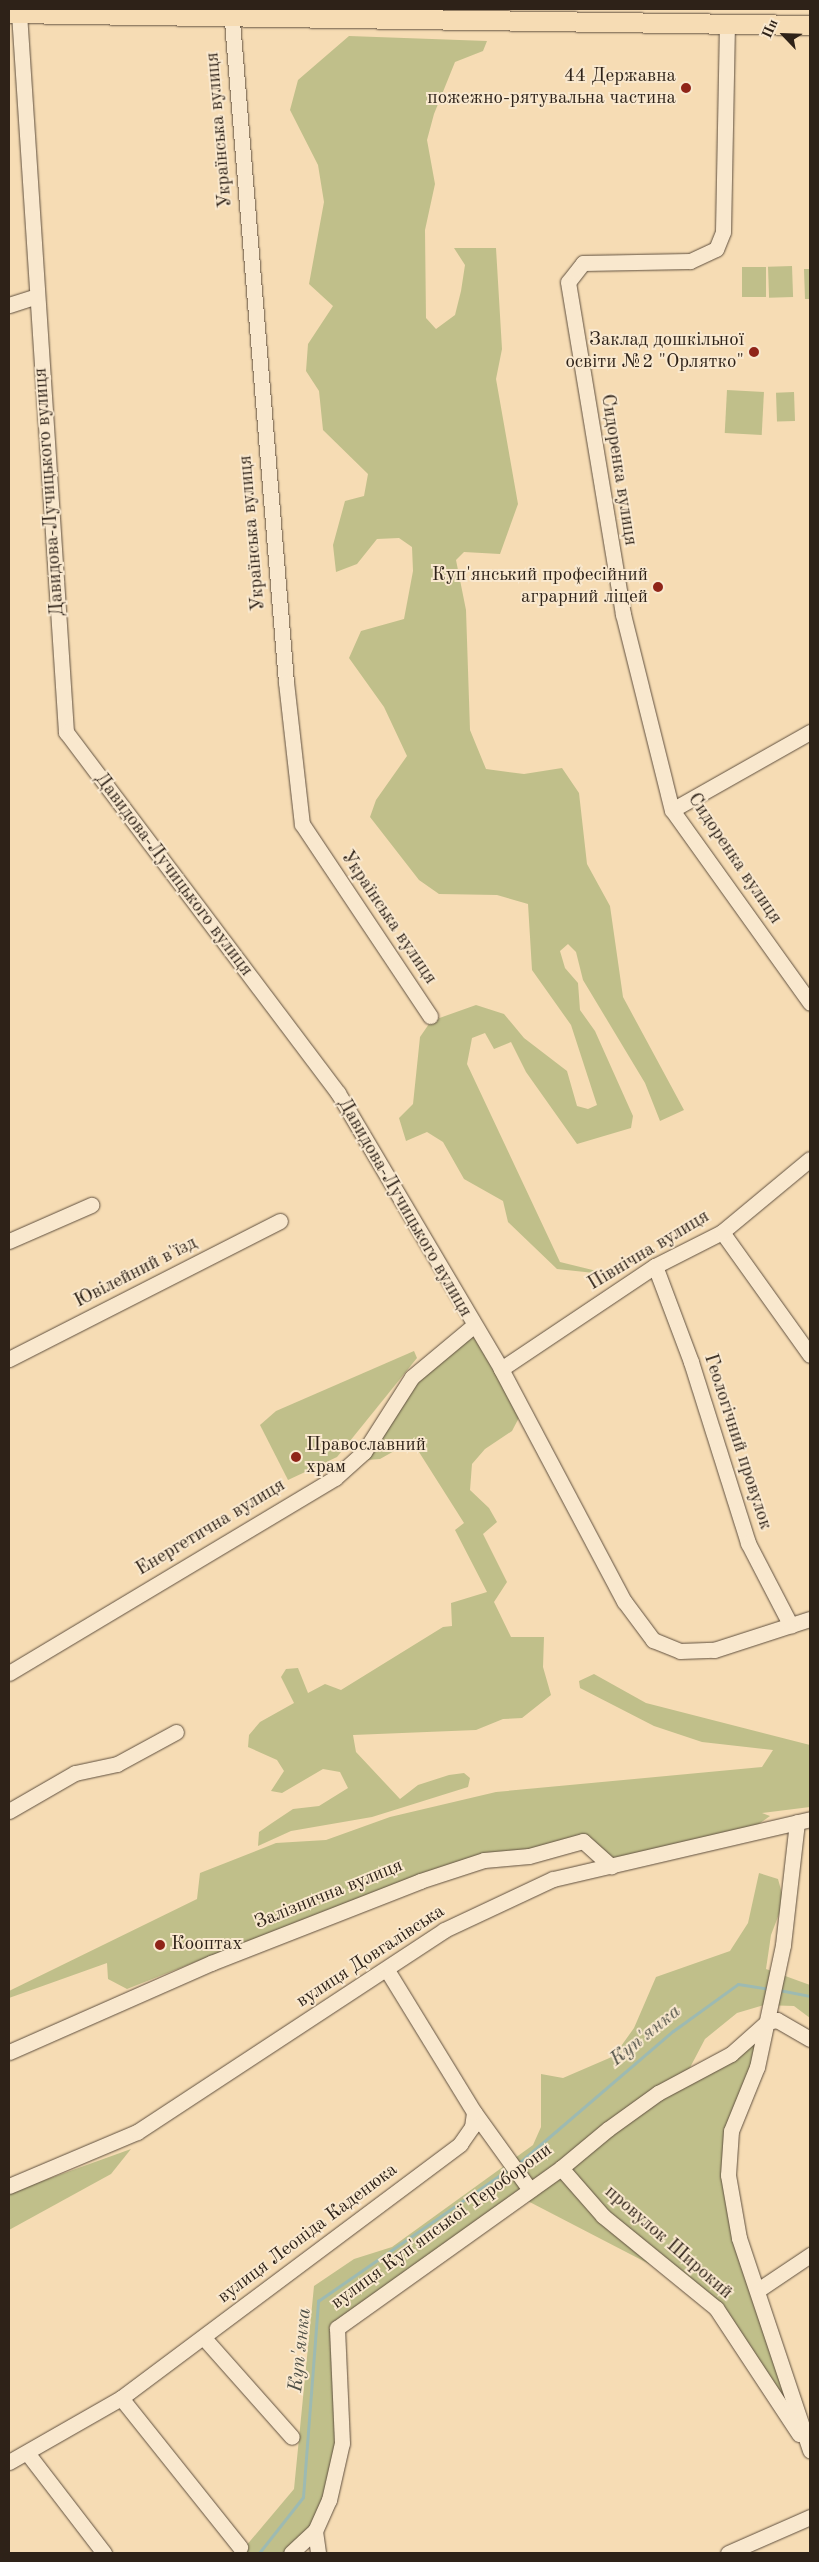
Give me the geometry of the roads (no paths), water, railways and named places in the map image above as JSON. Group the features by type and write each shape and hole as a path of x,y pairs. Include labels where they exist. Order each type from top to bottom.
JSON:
{"main road":[{"path":"16,12 554,15 810,25"}],"street":[{"name":"Давидова-Лучицького вулиця","path":"16,12 66,732 338,1093 472,1327 501,1369 624,1601 653,1640 680,1651 714,1650 791,1626"},
{"name":"Українська вулиця","path":"231,12 286,682 302,824 430,1016"},
{"name":"Сидоренка вулиця","path":"727,23 723,232 716,249 690,261 582,263 568,282 623,614 672,810 810,1003"},
{"path":"9,304 37,296"},
{"path":"672,810 810,732"},
{"name":"Північна вулиця","path":"501,1369 655,1266 722,1232 810,1159"},
{"path":"9,1240 91,1205"},
{"name":"Ювілейний в'їзд","path":"9,1359 280,1221"},
{"path":"722,1232 810,1355"},
{"name":"Геологічний провулок","path":"655,1266 748,1543 791,1626"},
{"name":"Енергетична вулиця","path":"9,1673 335,1478 364,1452 412,1377 472,1327"},
{"path":"791,1626 810,1619"},
{"path":"9,1811 75,1773 117,1764 176,1732"},
{"path":"804,1821 767,2022 753,2080 736,2115 728,2147 732,2211 810,2451"},
{"name":"вулиця Довгалівська","path":"9,2186 137,2132 387,1970 444,1930 553,1879 804,1821"},
{"name":"Залізнична вулиця","path":"9,2052 211,1963 420,1881 484,1860 529,1856 583,1841 611,1866"},
{"path":"387,1970 474,2112 530,2190"},
{"path":"767,2022 778,2020 810,2039"},
{"name":"вулиця Куп'янської Тероборони","path":"291,2553 315,2531 329,2500 342,2443 337,2328 561,2168 658,2093 731,2054 767,2022"},
{"name":"вулиця Леоніда Каденюка","path":"9,2462 28,2454 121,2398 204,2338 460,2144 472,2127 474,2112"},
{"name":"провулок Широкий","path":"561,2168 603,2216 716,2308 759,2368 810,2451"},
{"path":"758,2290 810,2255"},
{"path":"204,2338 292,2436"},
{"path":"121,2398 240,2547"},
{"path":"28,2454 104,2553"},
{"path":"728,2553 810,2517"},
{"path":"315,2531 318,2553"}],"waterway":[{"name":"Куп'янка","path":"520,2162 673,2031 738,1984 770,1989"},
{"name":"Куп'янка","path":"779,1990 810,1996"},
{"name":"Куп'янка","path":"259,2553 303,2497 318,2301 506,2171"}],"place":[{"name":"44 Державна пожежно-рятувальна частина","path":"686,88"},
{"name":"Заклад дошкільної освіти №2 \"Орлятко\"","path":"754,352"},
{"name":"Куп'янський професійний аграрний ліцей","path":"658,587"},
{"name":"Православний храм","path":"296,1457"},
{"name":"Кооптах","path":"160,1945"}]}
